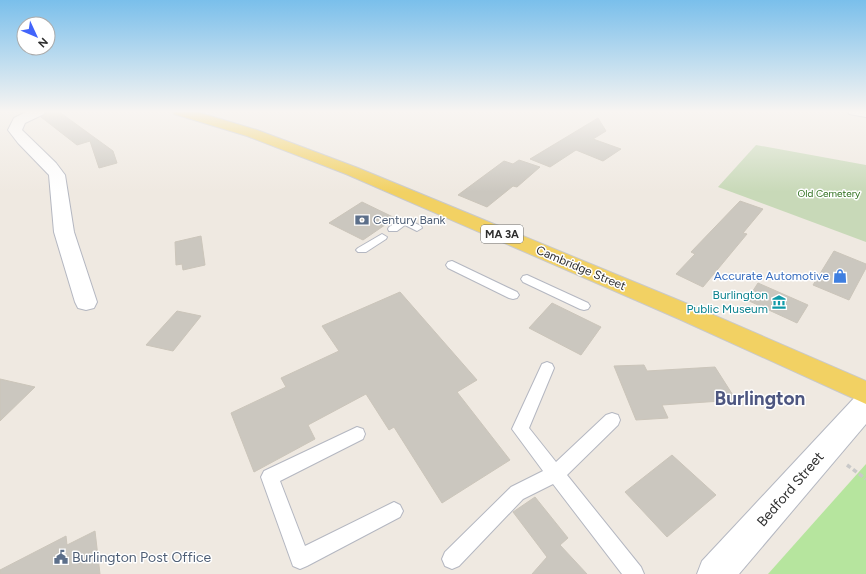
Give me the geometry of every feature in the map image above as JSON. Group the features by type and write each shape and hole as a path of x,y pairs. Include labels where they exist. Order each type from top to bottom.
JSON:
{"main road":[{"name":"Cambridge Street","path":"265,138 352,171 687,313 866,393"}],"street":[{"path":"21,138 50,166 57,176 64,232 86,302"},
{"name":"Bedford Street","path":"715,574 866,404"}],"lane":[{"path":"393,229 404,221 417,228"},
{"path":"362,250 382,237"},
{"path":"452,265 513,295"},
{"path":"527,279 584,306"},
{"path":"547,368 520,429 634,574"},
{"path":"452,559 517,493 556,474 612,420"},
{"path":"357,434 270,476 300,560 394,511"}],"green space":[{"name":"Old Cemetery","path":"756,145 866,165 866,242 718,187"},
{"path":"866,464 866,574 768,574"}],"building":[{"path":"68,138 95,138 113,151 117,163 99,168 90,141 77,145"},
{"path":"565,138 595,138 593,139 621,149 603,161 576,150 550,167 530,159"},
{"path":"519,160 540,167 517,187 513,186 487,207 458,195 504,161 513,164"},
{"path":"740,201 763,209 743,233 747,234 703,287 676,274 695,254 691,252"},
{"name":"Century Bank","path":"362,202 395,218 363,240 329,223"},
{"path":"201,236 205,265 183,270 182,264 176,265 175,242"},
{"name":"Accurate Automotive","path":"834,251 866,264 866,268 849,300 813,285"},
{"path":"758,283 808,305 797,323 747,300"},
{"path":"400,292 477,380 457,392 510,460 442,503 394,427 389,430 366,394 308,425 315,439 254,472 231,413 286,387 281,378 339,351 322,326"},
{"path":"552,303 601,327 581,355 529,328"},
{"path":"177,311 201,316 173,351 146,345"},
{"path":"644,365 647,371 715,367 736,400 662,405 668,418 636,420 614,366"},
{"path":"0,379 35,387 0,421"},
{"path":"672,455 716,495 667,537 625,492"},
{"path":"535,497 568,538 560,545 587,574 532,574 547,557 513,512"},
{"name":"Burlington Post Office","path":"95,531 100,574 0,574 0,570 66,536 67,545"}],"place":[{"name":"Century Bank","path":"362,220"},
{"name":"Accurate Automotive","path":"840,276"},
{"name":"Burlington Public Museum","path":"779,302"},
{"name":"Burlington Post Office","path":"61,557"}],"district":[{"name":"Burlington","path":"760,398"}]}
